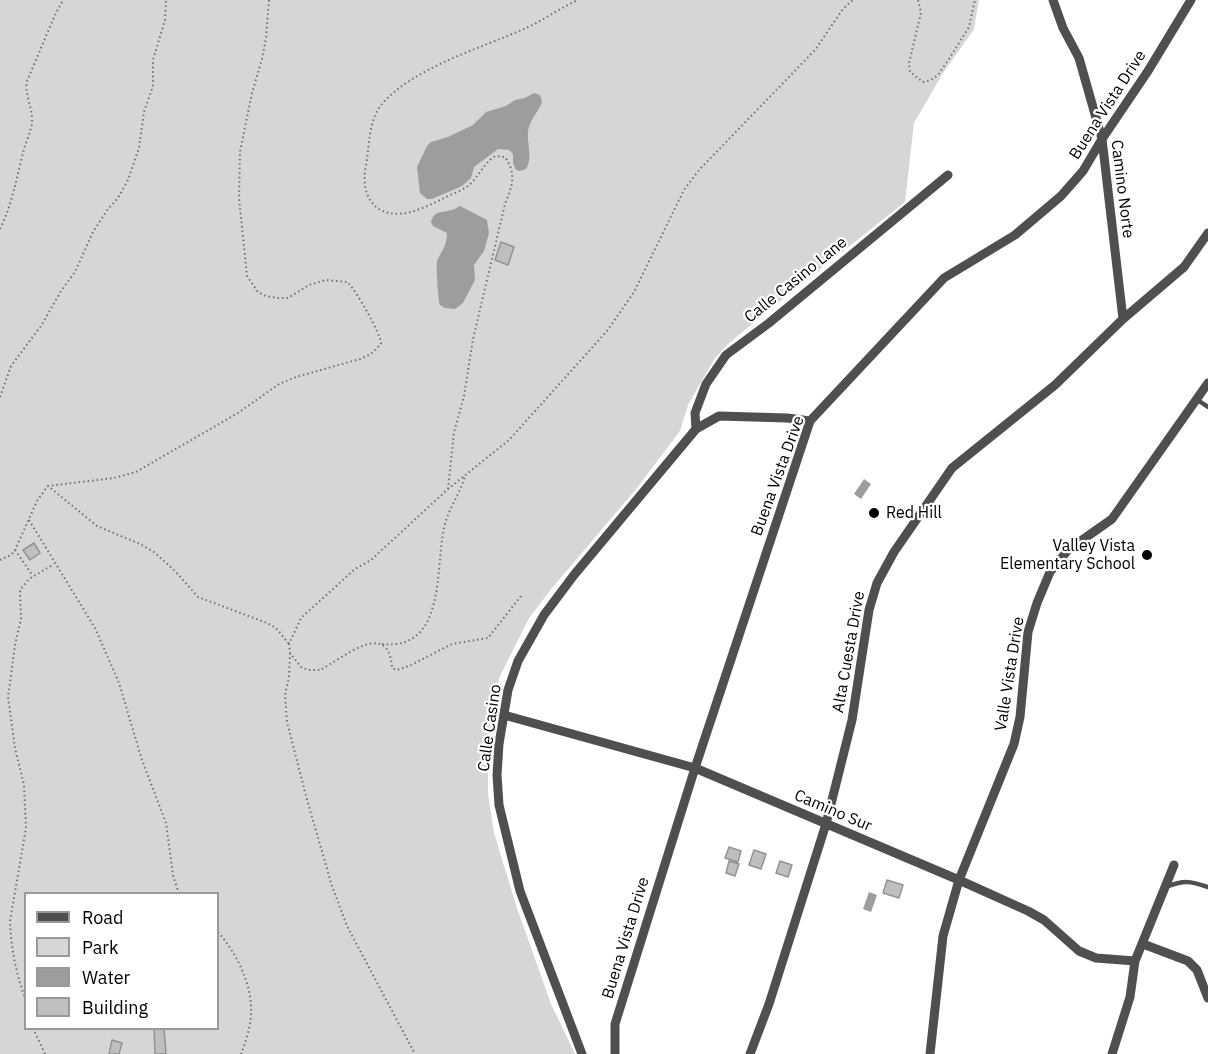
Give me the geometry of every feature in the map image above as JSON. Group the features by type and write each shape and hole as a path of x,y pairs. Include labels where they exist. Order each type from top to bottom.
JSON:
{"street":[{"name":"Camino Norte","path":"1053,0 1063,28 1079,58 1102,139 1122,319"},
{"name":"Buena Vista Drive","path":"615,1054 615,1024 695,768 810,421 944,278 1015,235 1061,196 1083,171 1191,0"},
{"name":"Calle Casino Lane","path":"696,429 695,413 706,384 726,355 769,323 948,176"},
{"name":"Alta Cuesta Drive","path":"750,1054 769,1004 826,824 852,720 869,610 877,583 894,552 952,468 1055,385 1122,319 1184,267 1208,233"},
{"name":"Valle Vista Drive","path":"930,1054 944,936 959,880 1014,744 1020,717 1028,632 1037,603 1050,572 1068,550 1112,519 1208,383"},
{"name":"Calle Casino","path":"582,1054 520,891 499,806 499,744 508,690 518,660 544,615 574,575 696,429 719,416 787,417 810,421"},
{"name":"Camino Sur","path":"504,715 695,768 959,880 1044,920 1079,951 1096,958 1135,961"},
{"path":"1112,1054 1130,997 1135,961 1174,865"},
{"path":"1143,944 1188,961 1197,970 1208,998"}],"lane":[{"path":"1196,399 1208,407"},
{"path":"1166,887 1181,881 1194,882 1208,887"}],"path":[{"path":"0,229 12,202 32,126 27,81 63,0"},
{"path":"0,397 12,366 41,326 75,272 88,241 128,180 139,148 144,112 153,86 153,60 165,20 166,0"},
{"path":"0,560 11,555 15,550 39,497 48,486 120,477 136,472 229,419 279,384 296,376 360,359 371,354 381,344 381,338 360,298 347,282 326,279 309,285 288,298 277,298 258,292 247,276 239,198 240,152 252,93 262,59 269,0"},
{"path":"448,489 454,432 464,396 473,339 505,204 513,186 513,176 505,157 495,156 483,166 469,185 460,191 413,212 385,212 375,207 369,200 364,176 375,116 392,94 410,81 459,55 528,27 578,0"},
{"path":"415,1054 347,926 332,886 287,722 285,695 290,677 289,644 301,618 355,569 371,560 448,489 509,440 612,326 634,292 689,184 699,170 815,50 843,9 853,0"},
{"path":"918,0 921,13 909,63 910,72 923,82 938,75 949,59 969,27 975,0"},
{"path":"290,653 302,667 314,672 373,641 382,644 401,644 412,640 421,632 427,621 436,591 448,512 465,476"},
{"path":"48,486 97,526 154,552 198,597 267,622 289,644"},
{"path":"29,520 95,628 123,692 142,760 166,823 173,875 178,892"},
{"path":"15,550 33,576"},
{"path":"24,995 10,936 10,921 26,828 24,785 15,748 8,697 21,619 20,590 33,576 54,564"},
{"path":"382,644 391,660 392,668 397,670 404,668 452,644 488,638 521,596"},
{"path":"219,933 236,961 250,996 251,1015 241,1054"},
{"path":"33,1030 45,1054"}],"green space":[{"path":"0,0 979,0 974,29 943,73 914,123 905,202 769,310 728,344 715,358 688,405 680,431 637,488 529,618 500,676 494,698 488,760 488,794 494,833 517,908 551,1004 575,1054 0,1054"}],"water":[{"path":"534,93 540,95 542,102 529,128 529,156 526,169 516,170 513,154 509,150 498,149 474,167 471,178 462,186 432,199 427,199 420,193 417,167 431,142 473,125 486,112"},
{"path":"460,206 487,220 489,233 484,251 474,265 475,280 463,303 455,309 440,305 437,261 445,245 447,233 433,226 431,222 436,214 454,210"},
{"path":"864,479 871,484 861,499 854,494"},
{"path":"869,892 877,895 871,912 863,909"}],"building":[{"path":"501,242 514,247 508,265 495,260"},
{"path":"34,543 40,553 30,560 23,550"},
{"path":"729,847 741,851 738,862 725,858"},
{"path":"754,850 766,854 761,869 749,865"},
{"path":"729,861 739,864 735,876 726,873"},
{"path":"780,861 792,865 788,877 776,873"},
{"path":"887,880 903,885 899,898 883,893"},
{"path":"154,1030 164,1030 166,1054 155,1054"},
{"path":"112,1040 122,1043 119,1054 109,1054"}],"place":[{"name":"Red Hill","path":"874,513"},
{"name":"Valley Vista Elementary School","path":"1147,555"}]}
